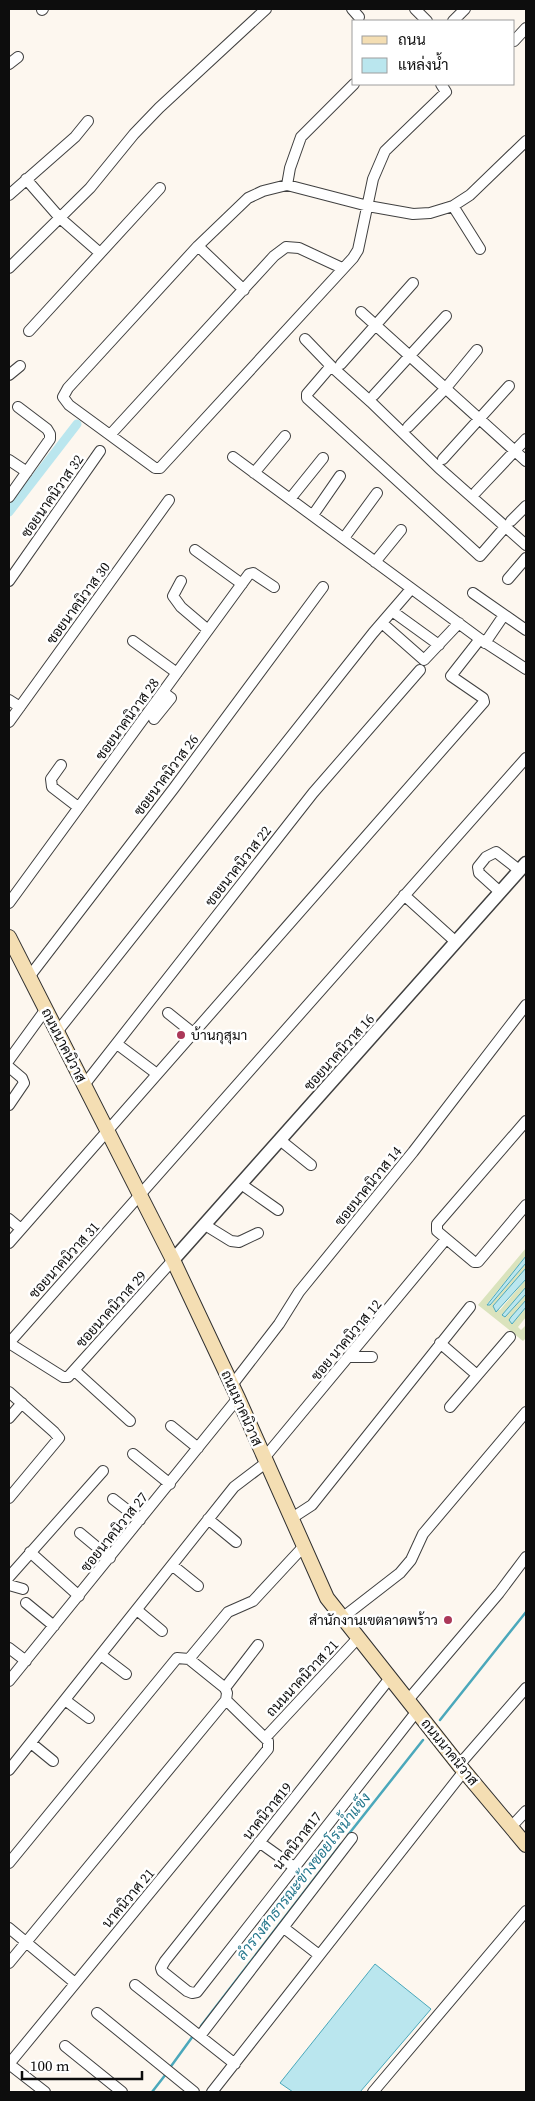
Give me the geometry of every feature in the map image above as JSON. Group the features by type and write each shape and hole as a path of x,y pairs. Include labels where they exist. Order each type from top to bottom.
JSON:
{"main road":[{"name":"ถนนนาคนิวาส","path":"9,938 173,1260 238,1398 327,1598 461,1768 526,1845"}],"street":[{"path":"9,268 90,188 134,134 204,65 266,9"},
{"path":"352,9 359,17"},
{"path":"415,9 426,20"},
{"path":"454,20 465,9"},
{"path":"515,40 526,28"},
{"path":"9,64 18,57"},
{"path":"287,185 292,159 300,136 353,85"},
{"path":"442,85 446,92 385,151 373,178 368,206 358,250 160,468 155,468 69,405 63,397 68,388 198,246 248,198 263,191 287,185 368,206 414,214 430,213 454,206 470,195 526,141"},
{"path":"9,194 75,137 88,121"},
{"path":"26,179 60,218 100,253"},
{"path":"29,331 160,188"},
{"path":"454,206 480,249"},
{"path":"198,246 244,290"},
{"path":"110,435 274,256 286,247 299,248 342,268"},
{"path":"341,364 413,283"},
{"path":"361,312 526,461"},
{"path":"374,395 446,316"},
{"path":"305,339 439,468 508,524 526,545"},
{"path":"408,428 477,350"},
{"path":"9,376 20,366"},
{"path":"331,366 306,396 480,556 526,506"},
{"path":"443,459 509,386"},
{"path":"9,497 50,439 50,434 18,407"},
{"path":"254,473 285,436"},
{"path":"476,492 526,439"},
{"name":"ซอยนาคนิวาส 32","path":"9,581 100,451"},
{"path":"232,457 483,641 526,669"},
{"path":"290,499 323,458"},
{"path":"9,460 27,472"},
{"path":"313,515 340,476"},
{"path":"344,538 377,493"},
{"name":"ซอยนาคนิวาส 30","path":"9,722 169,500"},
{"path":"375,562 401,530"},
{"path":"195,550 242,584 249,574 253,572 274,587"},
{"path":"508,579 526,558"},
{"path":"181,581 173,596 181,607 208,630"},
{"name":"ซอยนาคนิวาส 28","path":"9,903 242,584"},
{"name":"ซอยนาคนิวาส 26","path":"29,977 174,788 323,587"},
{"path":"57,1032 411,588"},
{"path":"473,593 526,630"},
{"path":"392,611 439,645"},
{"path":"9,1243 484,702 484,698 451,676 504,615"},
{"path":"382,623 422,665"},
{"name":"ซอยนาคนิวาส 22","path":"84,1085 313,792 459,623"},
{"path":"133,641 178,673"},
{"path":"154,719 171,698 163,692"},
{"path":"9,700 20,707"},
{"name":"ซอยนาคนิวาส 31","path":"9,1343 526,758"},
{"path":"61,765 51,779 52,786 78,807"},
{"path":"500,892 479,873 478,867 486,857 496,852 523,866"},
{"name":"ซอยนาคนิวาส 16","path":"173,1260 523,866"},
{"path":"404,895 456,942"},
{"name":"ซอยนาคนิวาส 14","path":"232,1385 279,1324 299,1292 413,1152 526,1005"},
{"path":"9,1060 46,1009"},
{"path":"168,1013 193,1033"},
{"path":"116,1044 157,1074"},
{"path":"9,1067 22,1078 24,1083 9,1104"},
{"path":"526,1121 438,1224 437,1230 474,1262 478,1262 526,1205"},
{"path":"280,1140 311,1165"},
{"path":"241,1184 278,1210"},
{"path":"9,1219 21,1229"},
{"path":"205,1225 231,1241 239,1242 258,1233"},
{"name":"ซอย นาคนิวาส 12","path":"9,1770 208,1519 241,1480 266,1460 446,1239"},
{"name":"ซอยนาคนิวาส 29","path":"73,1373 173,1260"},
{"path":"292,1518 312,1504 470,1307"},
{"path":"450,1407 510,1337"},
{"path":"9,1343 64,1377 73,1373 130,1421"},
{"path":"440,1343 477,1375"},
{"path":"349,1357 372,1357"},
{"path":"9,1392 59,1438 9,1498"},
{"name":"ซอยนาคนิวาส 27","path":"9,1681 238,1398"},
{"path":"9,1418 22,1403"},
{"path":"342,1618 400,1573 411,1560 423,1534 526,1412"},
{"path":"171,1426 198,1448"},
{"path":"133,1454 170,1484"},
{"path":"9,1577 103,1471"},
{"path":"113,1499 140,1520"},
{"path":"208,1519 236,1542"},
{"path":"80,1533 110,1558"},
{"path":"189,1659 228,1612 253,1601 304,1546"},
{"path":"30,1552 79,1596"},
{"path":"408,1700 499,1593 526,1557"},
{"path":"172,1565 198,1586"},
{"path":"9,1585 23,1589"},
{"path":"26,1604 54,1626"},
{"path":"137,1610 162,1631"},
{"name":"ถนนนาคนิวาส 21","path":"266,1737 358,1638"},
{"path":"225,1688 258,1645"},
{"path":"9,1648 26,1661"},
{"path":"101,1655 126,1674"},
{"path":"9,1863 172,1662 182,1657 189,1659 225,1688 227,1692 226,1700 9,1963"},
{"name":"นาคนิวาส19","path":"200,1990 195,1993 187,1991 162,1971 161,1968 165,1961 390,1678"},
{"path":"212,2092 461,1768 526,1688"},
{"path":"65,1700 89,1718"},
{"path":"226,1700 266,1737"},
{"name":"นาคนิวาส17","path":"200,1990 417,1711"},
{"name":"นาคนิวาศ 21","path":"9,2064 268,1749 266,1737"},
{"path":"30,1743 53,1761"},
{"path":"511,1828 526,1811"},
{"path":"200,2036 352,1838"},
{"path":"259,1842 294,1867"},
{"path":"373,2092 526,1911"},
{"path":"9,1928 75,1983"},
{"path":"284,1928 319,1955"},
{"path":"135,1985 234,2064"},
{"path":"97,2013 194,2092"},
{"path":"65,2046 122,2092"},
{"path":"9,2064 45,2092"}],"green space":[{"path":"526,1248 526,1256 487,1304 490,1305 526,1263 526,1268 493,1306 500,1310 526,1279 526,1287 502,1315 505,1317 526,1294 526,1300 511,1317 512,1324 526,1307 526,1317 518,1327 521,1330 526,1325 526,1338 523,1341 478,1305"}],"water":[{"path":"526,1256 526,1263 490,1305 487,1305"},
{"path":"526,1268 526,1279 496,1312 493,1306"},
{"path":"526,1287 526,1294 505,1317 502,1315"},
{"path":"526,1300 526,1307 512,1324 509,1320"},
{"path":"375,1964 431,2009 360,2092 293,2092 280,2083"}],"waterway":[{"path":"9,512 77,424"},
{"name":"ลำรางสาธารณะข้างซอยโรงน้ำแข็ง","path":"440,1720 526,1612"},
{"name":"ลำรางสาธารณะข้างซอยโรงน้ำแข็ง","path":"348,1835 423,1740"},
{"name":"ลำรางสาธารณะข้างซอยโรงน้ำแข็ง","path":"201,2026 341,1844"},
{"name":"ลำรางสาธารณะข้างซอยโรงน้ำแข็ง","path":"169,2069 193,2036"},
{"name":"ลำรางสาธารณะข้างซอยโรงน้ำแข็ง","path":"152,2092 166,2074"}],"place":[{"name":"บ้านกุสุมา","path":"181,1035"},
{"name":"สำนักงานเขตลาดพร้าว","path":"448,1620"}]}
